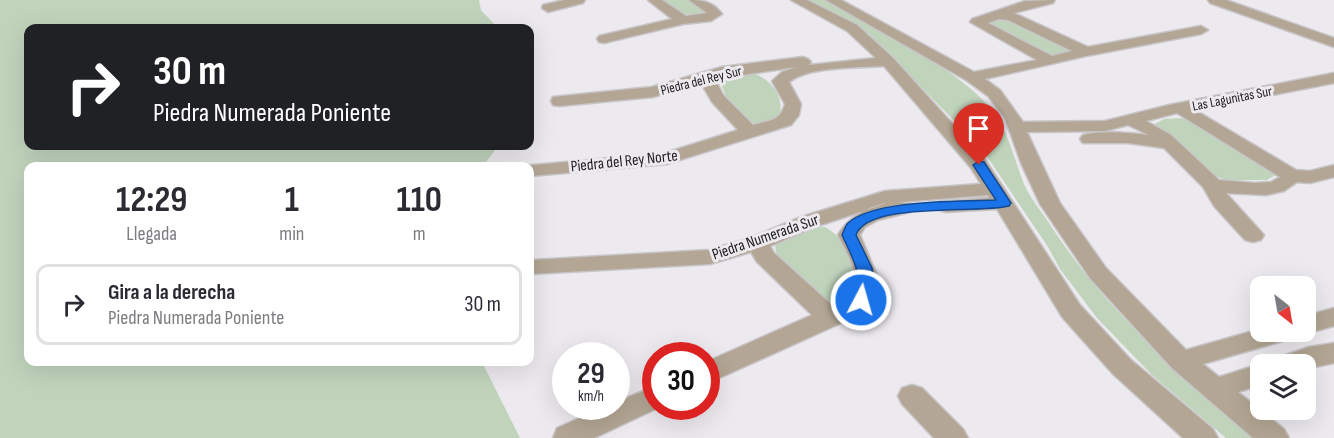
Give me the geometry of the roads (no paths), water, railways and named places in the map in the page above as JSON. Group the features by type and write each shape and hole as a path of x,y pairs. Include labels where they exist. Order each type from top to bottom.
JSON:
{"street":[{"path":"548,8 579,0"},
{"path":"654,0 683,20"},
{"path":"604,39 683,20 706,18 715,14 695,0"},
{"path":"798,0 852,28 883,56 979,165 1051,282 1077,318 1122,367 1203,438"},
{"path":"832,0 965,74 1002,102 1050,204 1080,250 1136,316 1181,361 1274,438"},
{"path":"1048,0 978,20 979,25 1049,60"},
{"path":"1214,0 1334,43"},
{"path":"1001,15 1012,17 1086,52"},
{"path":"965,74 1018,69 1086,52 1202,30"},
{"path":"965,74 1033,53"},
{"path":"753,68 768,72 780,81 786,75 801,70 883,56"},
{"name":"Piedra del Rey Sur","path":"559,101 653,92 707,76 753,68 883,56"},
{"path":"707,76 707,84 735,119 751,132"},
{"name":"Las Lagunitas Sur","path":"1019,134 1086,128 1334,78"},
{"name":"Piedra del Rey Norte","path":"534,170 667,158 774,126 790,115 793,104 780,81"},
{"path":"1180,108 1292,176 1310,177 1334,171"},
{"path":"1131,120 1154,131 1212,184 1221,202 1253,235"},
{"path":"1019,134 1128,138 1169,144"},
{"path":"1212,184 1229,188 1273,188 1287,182 1292,176"},
{"name":"Piedra Numerada Sur","path":"534,267 710,257 758,243 808,222 885,196 1000,196"},
{"path":"849,235 852,226 862,219 892,210 1000,196"},
{"path":"720,368 830,318 861,300 867,290 864,268 849,235 831,224 820,221 808,222"},
{"path":"758,243 765,257 830,318"},
{"path":"1316,323 1334,317"},
{"path":"1181,361 1250,342"},
{"path":"1316,356 1334,353"},
{"path":"1214,389 1250,377"},
{"path":"912,396 953,438"},
{"path":"567,437 642,403"}]}
